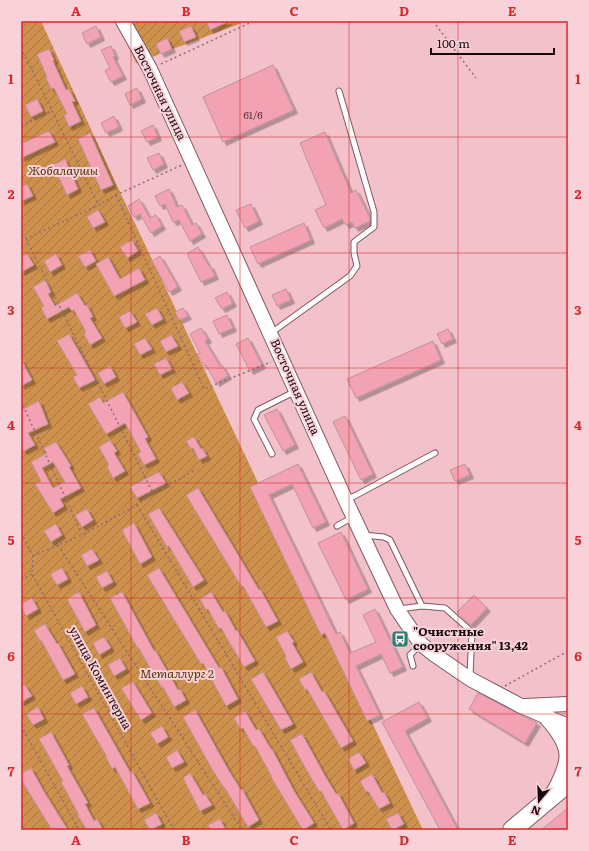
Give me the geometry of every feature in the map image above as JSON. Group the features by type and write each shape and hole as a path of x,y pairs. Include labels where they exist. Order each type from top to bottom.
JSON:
{"highway":[{"path":"512,830 568,783"}],"main road":[{"name":"Восточная улица","path":"123,21 150,69 346,501 397,609 422,644 435,655 470,679 520,706 568,726"},
{"path":"520,706 568,704"},
{"path":"546,717 560,732 566,745 565,769 552,796"}],"lane":[{"path":"271,334 350,276 357,266 354,253 354,242 374,227 374,212 339,91"},
{"path":"272,454 254,419 258,410 296,391"},
{"path":"346,501 435,453"},
{"path":"337,526 354,516"},
{"path":"362,535 384,537 390,540 422,606"},
{"path":"397,609 422,606 445,608 472,632 470,679"},
{"path":"412,666 410,655 422,644"}],"path":[{"path":"150,69 254,21"},
{"path":"433,21 476,78"},
{"path":"21,48 99,205"},
{"path":"21,126 53,111"},
{"path":"21,241 192,160"},
{"path":"116,196 204,389 281,357"},
{"path":"26,239 153,493"},
{"path":"21,401 82,535"},
{"path":"34,556 82,535 137,505 153,493 194,471"},
{"path":"137,505 331,830"},
{"path":"21,533 34,556 32,574 21,580"},
{"path":"58,545 242,830"},
{"name":"улица Коминтерна","path":"32,574 174,830"},
{"path":"495,692 568,651"},
{"path":"21,726 79,830"}],"green space":[{"name":"Металлург 2","path":"21,21 41,21 120,192 423,830 21,830"},
{"path":"117,21 247,21 136,63"}],"building":[{"path":"206,21 229,21 210,30"},
{"path":"96,26 101,37 87,44 82,33"},
{"path":"191,26 196,37 184,42 179,31"},
{"path":"167,38 172,49 161,54 156,44"},
{"path":"111,46 115,56 113,57 123,76 111,82 105,71 110,68 101,50"},
{"path":"49,49 66,90 69,89 75,101 72,102 81,121 69,127 64,115 67,114 54,88 51,89 37,54"},
{"path":"273,65 294,110 223,142 203,97"},
{"path":"137,88 142,99 130,105 125,94"},
{"path":"37,99 43,111 31,117 25,105"},
{"path":"114,116 119,127 106,133 101,123"},
{"path":"153,125 158,137 147,142 141,131"},
{"path":"49,131 55,142 21,158 21,144"},
{"path":"325,132 351,193 356,190 370,218 370,221 355,228 352,222 346,225 342,219 324,228 315,210 326,205 300,143"},
{"path":"90,133 113,185 101,190 78,139"},
{"path":"159,153 164,164 153,170 147,158"},
{"path":"65,159 78,189 67,195 53,165"},
{"path":"27,184 33,196 21,201 21,187"},
{"path":"169,189 177,207 182,205 192,225 196,223 202,234 190,241 179,220 173,222 165,204 160,206 155,196"},
{"path":"139,199 150,218 156,215 162,226 151,233 140,214 134,217 128,206"},
{"path":"251,204 259,221 245,228 236,210"},
{"path":"98,210 105,222 93,228 87,217"},
{"path":"304,223 311,240 258,264 250,247"},
{"path":"132,240 138,251 127,258 120,247"},
{"path":"198,247 209,266 210,265 215,276 201,282 188,256 188,253"},
{"path":"90,250 96,261 85,267 78,256"},
{"path":"27,254 34,265 21,272 21,257"},
{"path":"56,254 62,265 50,272 44,261"},
{"path":"160,256 178,287 169,292 152,261"},
{"path":"108,257 120,279 139,268 145,280 114,296 96,264"},
{"path":"45,280 51,292 48,294 55,306 77,293 85,306 87,305 93,317 90,318 102,338 90,345 84,334 86,332 74,310 72,311 69,307 47,319 41,308 44,306 33,287"},
{"path":"286,289 291,300 277,306 272,295"},
{"path":"227,292 233,303 222,309 215,298"},
{"path":"157,308 163,319 152,325 145,314"},
{"path":"183,308 188,316 179,320 175,312"},
{"path":"130,311 137,322 125,328 119,317"},
{"path":"227,315 233,328 219,334 213,321"},
{"path":"201,328 208,339 205,341 228,376 216,383 206,365 204,366 197,354 200,353 190,334"},
{"path":"448,329 453,339 442,344 437,334"},
{"path":"69,334 95,380 79,388 73,377 77,375 57,341"},
{"path":"171,335 178,346 166,352 160,341"},
{"path":"145,338 152,349 140,355 134,344"},
{"path":"248,338 262,365 250,371 236,344"},
{"path":"433,341 441,360 356,398 347,379"},
{"path":"166,358 172,369 160,375 154,364"},
{"path":"21,359 32,380 21,386"},
{"path":"110,366 116,377 104,384 98,373"},
{"path":"182,382 189,393 177,400 171,388"},
{"path":"123,392 148,437 145,439 156,459 144,465 138,454 141,452 125,423 106,434 88,404 100,397 103,403"},
{"path":"39,401 48,424 28,433 35,445 24,451 21,447 21,410"},
{"path":"277,409 295,445 283,451 264,415"},
{"path":"345,416 373,474 361,480 333,422"},
{"path":"194,437 207,456 199,460 193,448 191,449 186,441"},
{"path":"110,440 117,451 114,453 125,471 113,478 107,467 109,465 99,447"},
{"path":"56,442 71,466 69,467 81,488 60,499 64,506 53,513 35,484 41,481 31,462 47,453 44,448","holes":["53,462 65,482 53,488 42,468"]},
{"path":"298,464 326,522 313,528 292,484 269,495 336,634 340,632 350,653 376,642 363,615 375,609 403,667 390,673 381,654 356,666 380,715 367,721 325,633 321,635 250,487"},
{"path":"465,464 470,475 455,481 450,470"},
{"path":"159,472 166,483 137,498 130,487"},
{"path":"198,488 278,621 266,627 243,586 241,586 186,495"},
{"path":"159,508 204,580 193,587 148,514"},
{"path":"87,509 93,520 82,527 75,515"},
{"path":"134,523 152,557 140,564 122,530"},
{"path":"56,524 62,535 51,542 44,531"},
{"path":"341,532 368,589 346,600 318,543"},
{"path":"92,549 99,560 87,566 81,555"},
{"path":"62,568 68,579 57,585 50,574"},
{"path":"159,568 219,668 221,667 238,699 226,706 203,663 201,664 147,575"},
{"path":"107,571 113,582 102,588 96,577"},
{"path":"79,592 96,625 85,632 67,599"},
{"path":"122,592 154,651 155,650 178,690 180,689 186,700 174,707 137,647 110,598"},
{"path":"211,592 223,612 225,611 255,661 244,667 221,628 219,629 208,609 206,610 200,599"},
{"path":"474,595 487,608 471,625 457,612"},
{"path":"32,598 38,609 26,616 21,604"},
{"path":"45,624 57,644 58,643 75,674 63,680 34,630"},
{"path":"287,631 303,662 291,669 276,637"},
{"path":"104,637 111,648 99,655 93,643"},
{"path":"120,658 126,669 114,676 108,665"},
{"path":"263,672 293,724 281,730 251,679"},
{"path":"311,672 322,692 324,691 353,741 341,748 307,689 305,690 299,679"},
{"path":"133,682 152,713 141,720 121,688"},
{"path":"25,685 32,696 21,702 21,687"},
{"path":"82,686 88,697 76,704 70,693"},
{"path":"478,693 537,723 525,743 469,709"},
{"path":"419,702 428,718 405,731 458,830 440,830 382,722"},
{"path":"38,707 44,719 33,725 26,714"},
{"path":"94,708 130,772 132,771 150,803 138,809 115,767 112,769 107,757 82,714"},
{"path":"195,710 229,771 241,790 242,789 259,820 248,827 212,769 183,717"},
{"path":"245,711 256,730 259,729 272,749 294,791 314,823 303,830 271,777 255,746 254,747 243,728 240,729 234,718"},
{"path":"162,726 168,737 157,744 150,733"},
{"path":"51,732 69,765 67,766 88,803 85,804 94,821 97,819 103,830 87,830 78,816 79,815 61,782 63,781 39,739"},
{"path":"302,734 336,794 338,793 354,823 343,830 290,740"},
{"path":"177,750 184,762 172,768 166,757"},
{"path":"359,752 366,763 354,770 348,759"},
{"path":"31,768 68,830 52,830 25,786 21,779 21,774"},
{"path":"190,773 203,795 205,794 212,805 200,811 183,778"},
{"path":"372,774 382,793 384,792 390,803 379,809 368,791 366,792 360,781"},
{"path":"568,808 568,830 541,830"},
{"path":"156,813 162,824 150,830 144,820"},
{"path":"398,813 404,824 392,830 386,819"},
{"path":"220,819 226,830 211,830 208,825"}],"place":[{"name":"\"Очистные сооружения\" 13,42","path":"400,639"}],"park label":[{"name":"Жобалаушы","path":"63,171"}]}
